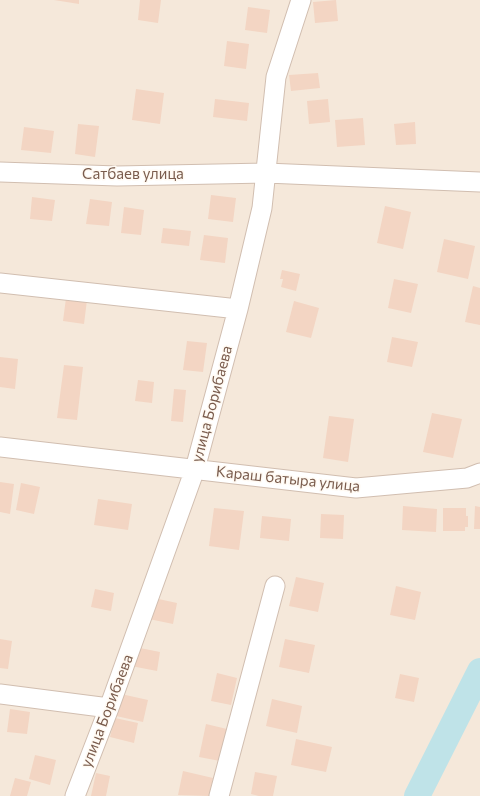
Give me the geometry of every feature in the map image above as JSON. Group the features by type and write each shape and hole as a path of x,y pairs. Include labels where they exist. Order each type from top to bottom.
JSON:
{"street":[{"name":"улица Борибаева","path":"75,796 110,708 195,469 238,310 262,208 276,77 301,0"},
{"name":"Сатбаев улица","path":"0,172 117,176 266,172 480,182"},
{"path":"0,283 238,310"},
{"name":"Караш батыра улица","path":"0,447 356,488 467,478 480,473"},
{"path":"219,796 275,586"},
{"path":"0,694 110,708"}],"shaded area":[{"path":"0,0 480,0 480,796 0,796"}],"building":[{"path":"54,0 79,0 79,4"},
{"path":"140,0 161,0 158,23 138,20"},
{"path":"336,0 338,21 315,23 313,2"},
{"path":"248,7 270,10 267,33 245,30"},
{"path":"227,41 249,44 246,69 224,66"},
{"path":"318,73 320,88 291,91 289,75"},
{"path":"136,89 164,93 160,124 132,120"},
{"path":"215,99 249,103 247,121 213,117"},
{"path":"328,99 330,122 309,124 307,101"},
{"path":"363,118 365,145 337,147 335,120"},
{"path":"415,122 416,144 396,145 394,124"},
{"path":"78,124 99,126 95,157 75,154"},
{"path":"24,127 54,131 51,153 21,150"},
{"path":"211,195 236,198 233,222 208,219"},
{"path":"32,197 55,200 52,221 30,219"},
{"path":"90,199 112,202 109,226 86,224"},
{"path":"385,206 411,212 403,249 377,243"},
{"path":"124,207 144,210 141,235 121,233"},
{"path":"163,228 191,231 189,246 161,243"},
{"path":"204,235 228,238 225,263 200,260"},
{"path":"444,239 475,246 468,279 437,272"},
{"path":"282,270 300,274 296,291 281,287 283,279 280,279"},
{"path":"394,279 418,284 411,313 388,308"},
{"path":"473,286 480,288 480,325 465,322"},
{"path":"66,298 87,300 84,324 63,321"},
{"path":"294,301 319,308 311,338 286,332"},
{"path":"392,337 418,342 412,367 387,362"},
{"path":"187,341 207,343 203,372 183,370"},
{"path":"0,357 18,359 15,389 0,387"},
{"path":"64,365 83,367 77,420 57,418"},
{"path":"138,380 154,382 152,403 135,401"},
{"path":"174,389 186,390 183,422 171,421"},
{"path":"432,413 462,419 453,458 423,452"},
{"path":"329,416 354,419 348,462 323,458"},
{"path":"0,482 14,484 10,514 0,512"},
{"path":"21,483 40,487 34,514 16,510"},
{"path":"98,499 132,504 128,530 94,525"},
{"path":"403,506 437,509 436,532 402,530"},
{"path":"475,506 480,507 480,529 474,529"},
{"path":"214,508 244,511 239,550 209,546"},
{"path":"443,508 466,508 468,527 465,527 465,531 443,531"},
{"path":"321,514 344,515 343,539 320,538"},
{"path":"262,516 291,519 289,541 260,538"},
{"path":"296,577 324,583 318,612 289,606"},
{"path":"396,586 421,592 415,620 390,615"},
{"path":"95,589 114,593 111,611 91,607"},
{"path":"154,598 177,603 173,624 149,619"},
{"path":"0,639 12,641 8,669 0,668"},
{"path":"285,639 315,645 309,673 279,667"},
{"path":"135,647 160,652 157,671 131,666"},
{"path":"217,673 237,678 231,705 211,701"},
{"path":"400,674 419,678 414,702 395,698"},
{"path":"121,694 148,700 143,722 116,716"},
{"path":"272,699 302,706 297,733 266,726"},
{"path":"10,709 30,712 27,734 7,732"},
{"path":"115,718 138,723 134,743 110,737"},
{"path":"206,724 227,729 220,761 199,757"},
{"path":"296,739 332,747 326,772 291,765"},
{"path":"35,755 56,760 50,785 29,779"},
{"path":"183,771 213,778 209,796 178,795"},
{"path":"255,772 277,776 273,796 259,796 251,794"},
{"path":"96,773 110,776 106,796 91,796"},
{"path":"15,778 31,782 27,796 10,796"}],"waterway":[{"path":"417,796 480,671"}]}
